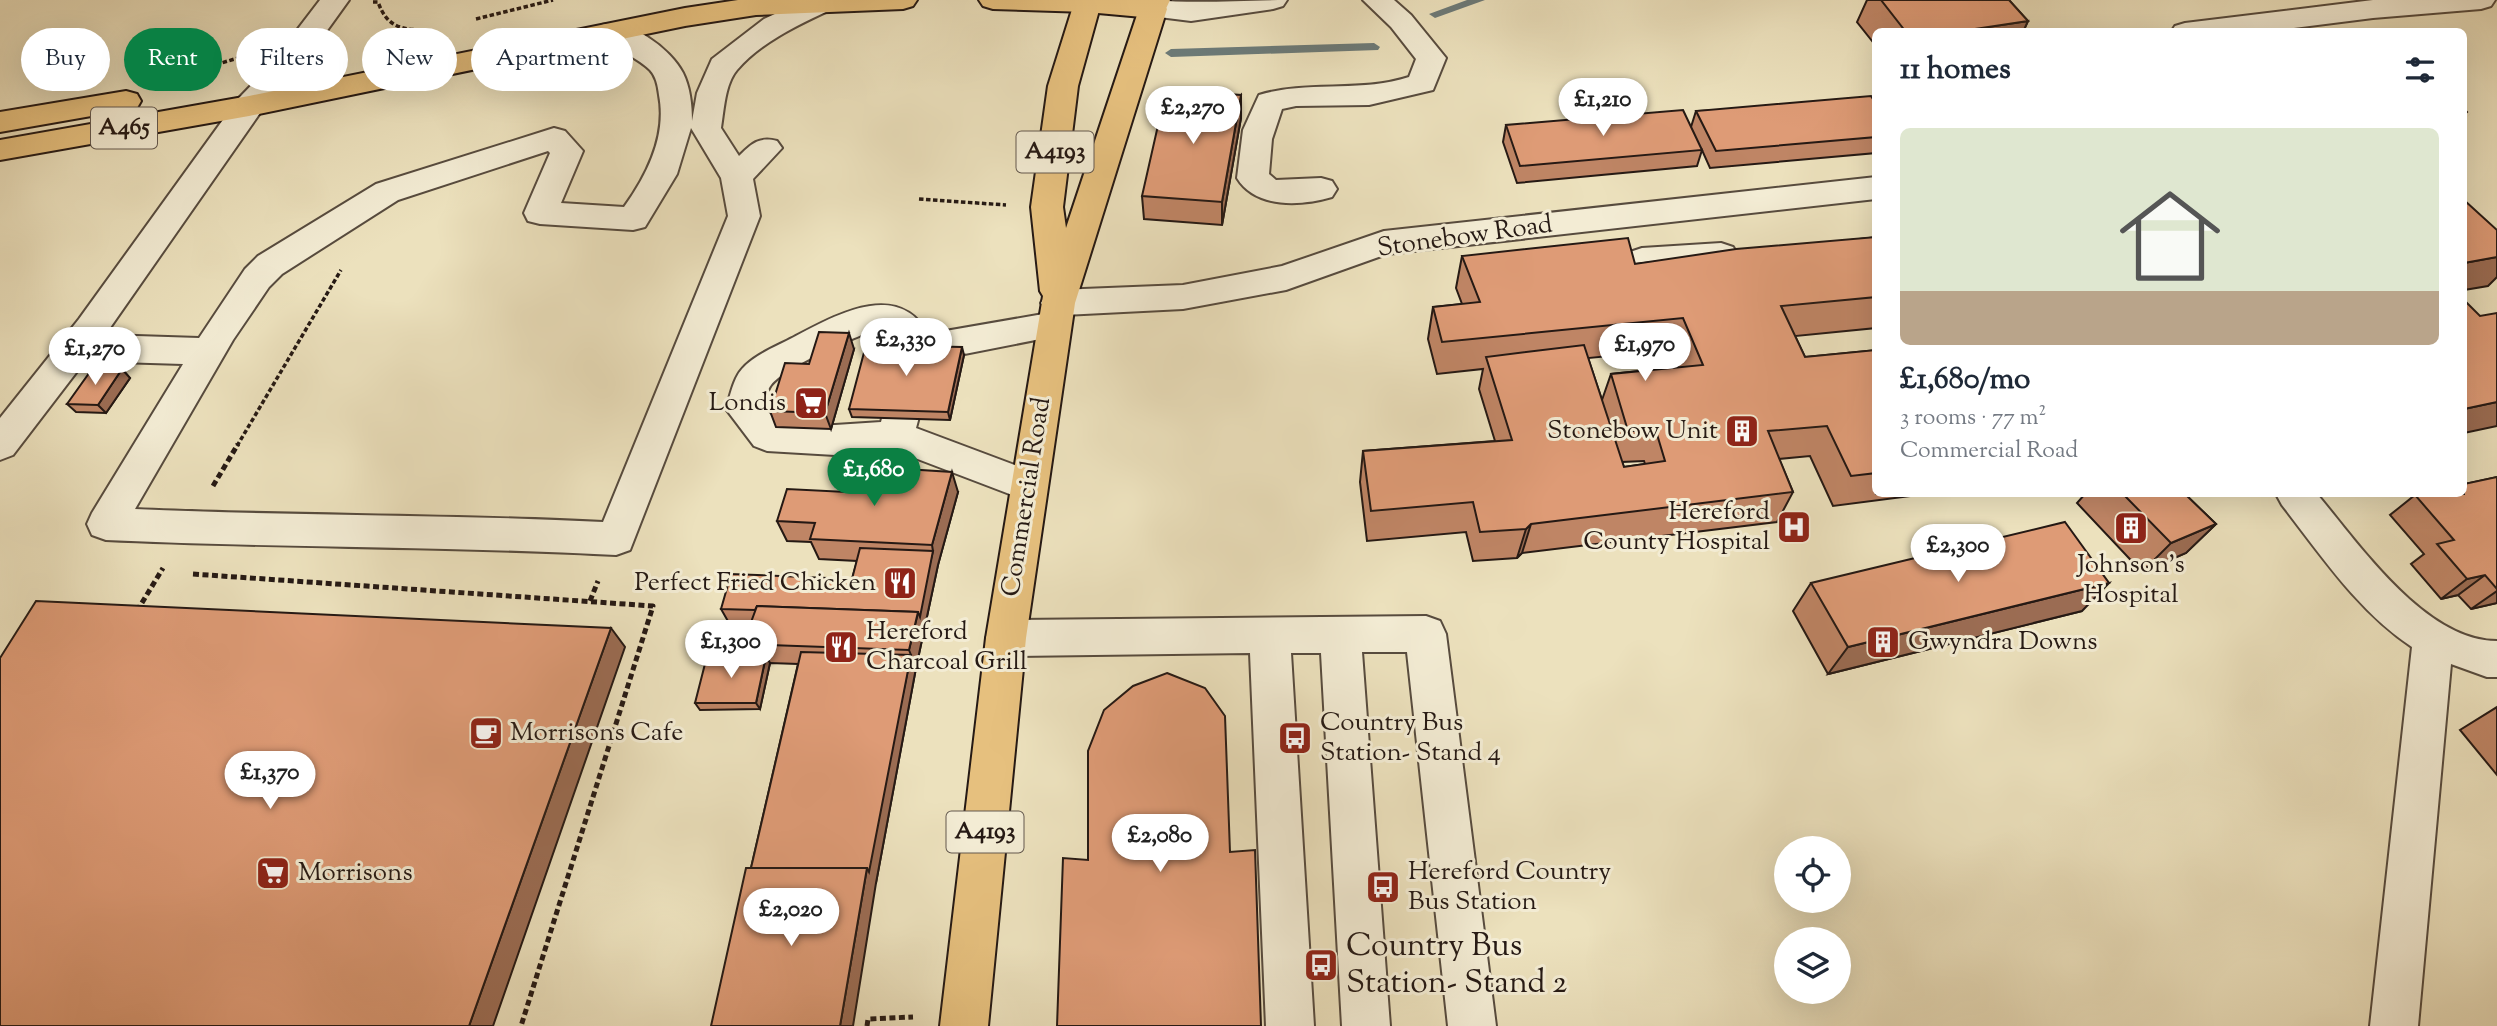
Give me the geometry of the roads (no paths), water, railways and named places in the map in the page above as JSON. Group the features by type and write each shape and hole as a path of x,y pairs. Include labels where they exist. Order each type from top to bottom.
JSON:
{"main road":[{"name":"A465","path":"629,28 756,6 903,0"},
{"path":"993,0 1154,5"},
{"name":"Commercial Road","path":"1056,314 1047,207 1063,86 1088,1"},
{"name":"Commercial Road","path":"964,1026 1006,638 1056,314 1154,5"},
{"name":"A465","path":"348,60 531,21"},
{"name":"A465","path":"0,150 249,106 471,60"},
{"name":"A465","path":"0,122 236,82"}],"street":[{"path":"1154,5 1191,12 1273,0"},
{"path":"1321,189 1269,191 1253,178 1253,146 1259,125 1270,102 1293,94 1335,97 1389,94 1422,83 1431,58 1401,21 1377,0"},
{"path":"2218,28 2373,9 2481,0"},
{"path":"324,28 350,1"},
{"path":"633,43 667,71 675,96 678,128 647,201 634,219 540,213 566,151 554,138 387,192 270,265 257,278 215,341 106,524 263,531 502,533 616,539 744,216 737,176 722,157 706,128 712,93 723,66 753,41 774,25 820,4"},
{"path":"0,445 83,338 249,106 264,91"},
{"path":"737,176 766,148"},
{"name":"Stonebow Road","path":"919,349 1056,314 1183,297 1286,278 1384,243 1872,188"},
{"path":"1667,212 1688,258"},
{"path":"1643,260 1744,254"},
{"path":"896,435 919,349 907,327 895,320 872,317 838,330 770,366 754,379 744,409 767,436 835,440 896,435 1028,486"},
{"path":"83,338 215,341"},
{"path":"2297,497 2375,592 2404,620 2433,639 2487,659 2497,659"},
{"path":"1006,638 1426,634 1472,1026"},
{"path":"1340,635 1366,1026"},
{"path":"1269,636 1290,1026"},
{"path":"2394,1026 2433,639"}],"waterway":[{"path":"1435,14 1479,0"},
{"path":"1171,53 1374,47"}],"place":[{"name":"Londis","path":"811,403"},
{"name":"Stonebow Unit","path":"1742,431"},
{"name":"Hereford County Hospital","path":"1794,527"},
{"name":"Johnson's Hospital","path":"2131,528"},
{"name":"Perfect Fried Chicken","path":"900,583"},
{"name":"Gwyndra Downs","path":"1883,642"},
{"name":"Hereford Charcoal Grill","path":"841,647"},
{"name":"Morrisons Cafe","path":"486,733"},
{"name":"Country Bus Station- Stand 4","path":"1295,738"},
{"name":"Morrisons","path":"273,873"},
{"name":"Hereford Country Bus Station","path":"1383,887"},
{"name":"Country Bus Station- Stand 2","path":"1321,965"}]}
